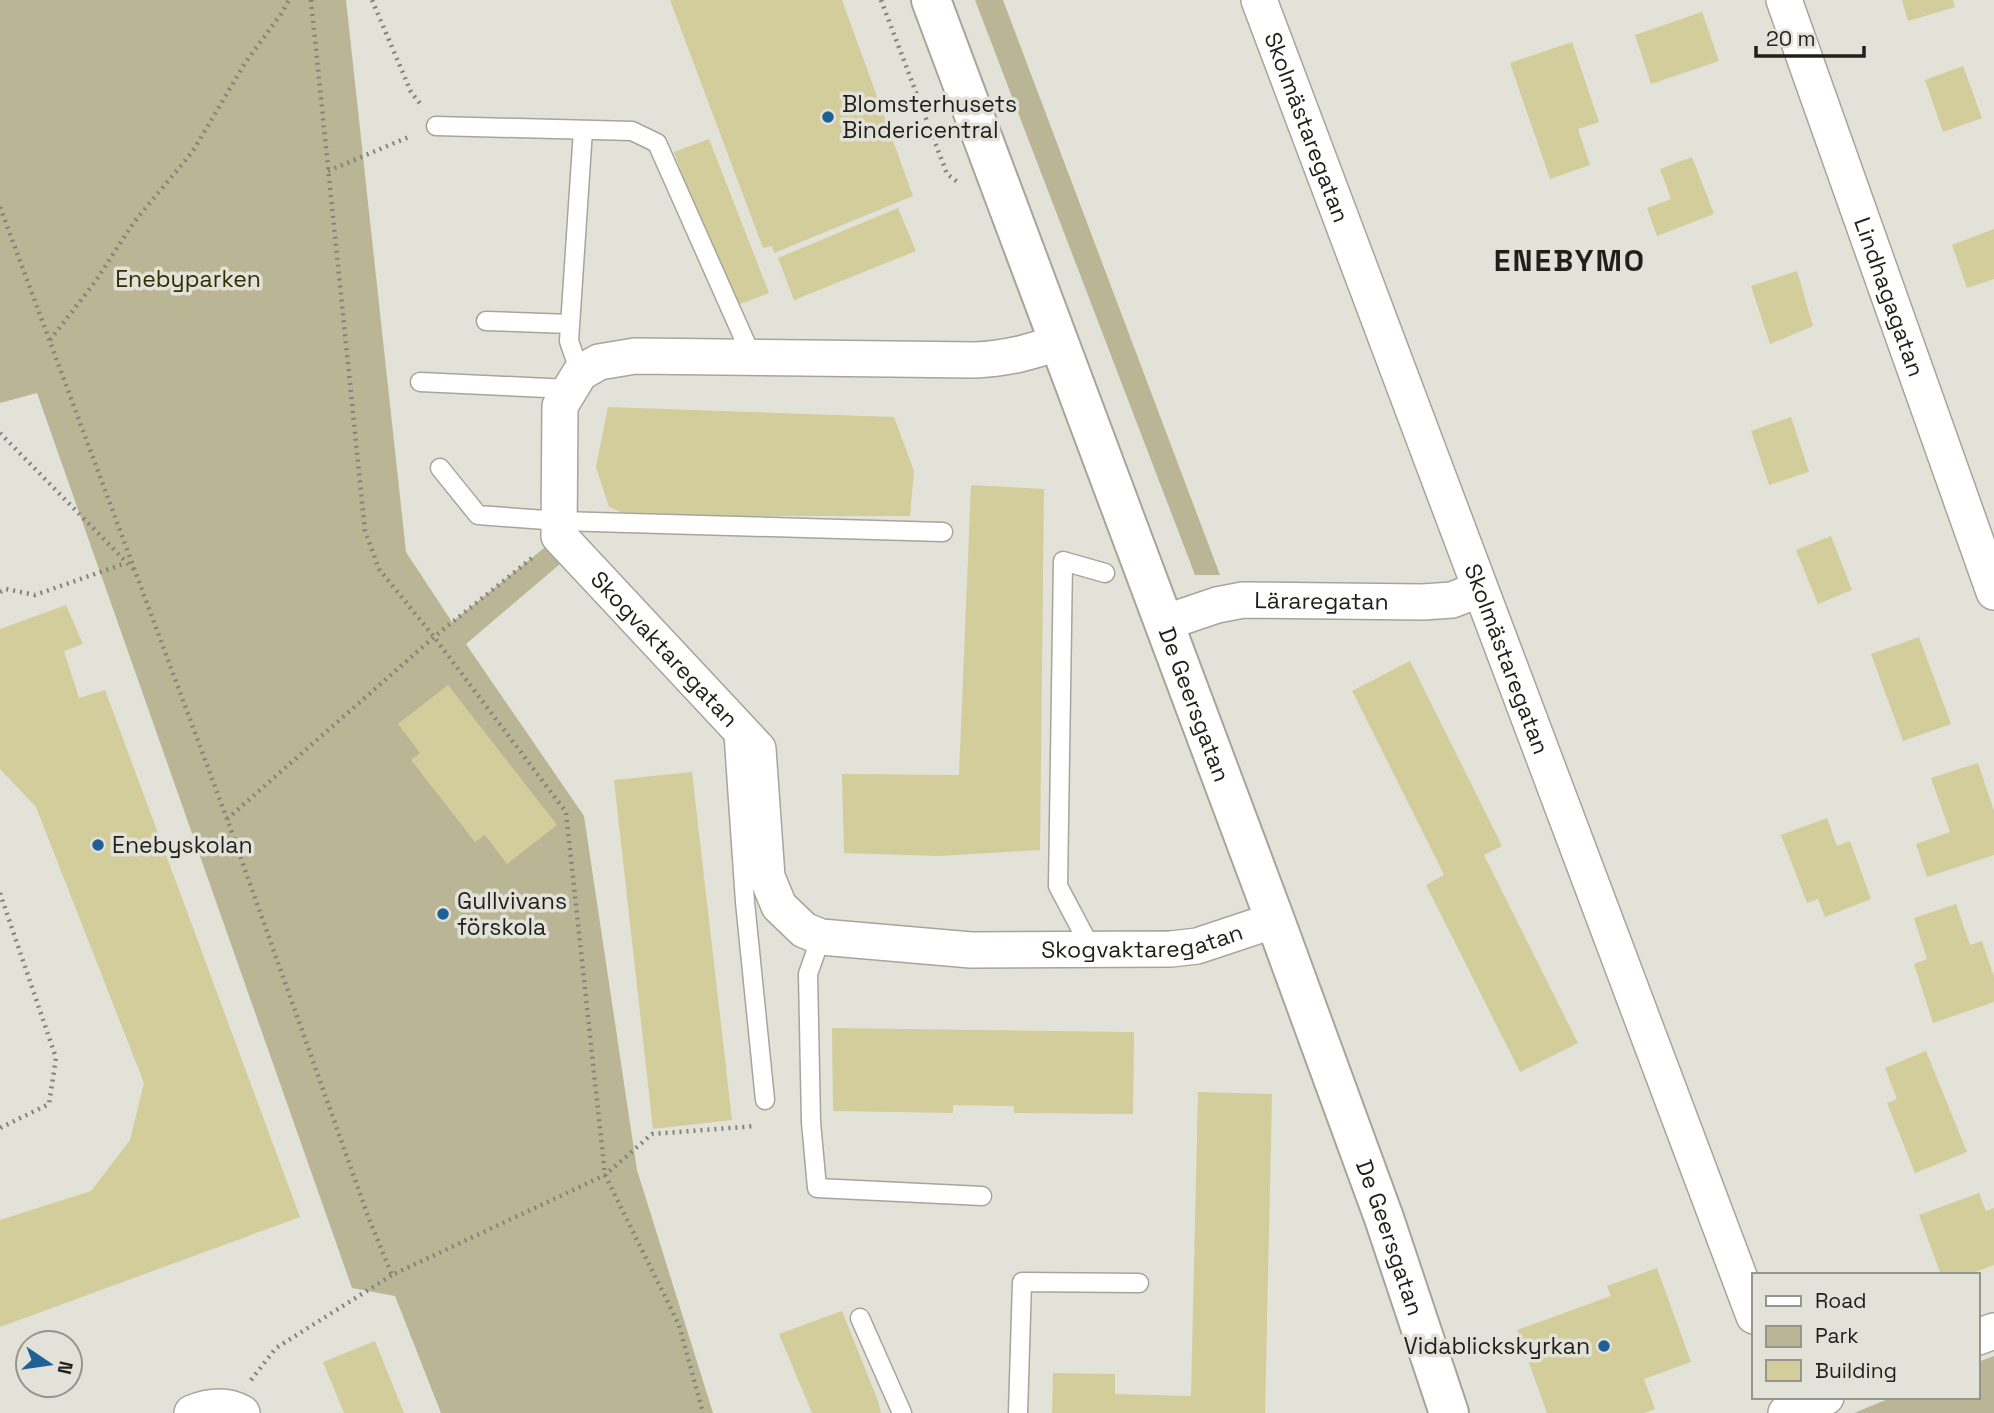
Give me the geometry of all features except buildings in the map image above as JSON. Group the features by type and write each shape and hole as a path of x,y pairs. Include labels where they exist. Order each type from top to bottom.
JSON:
{"main road":[{"name":"De Geersgatan","path":"931,0 1275,920 1384,1218 1449,1413"}],"street":[{"name":"Skolmästaregatan","path":"1259,0 1752,1311"},
{"name":"Lindhagagatan","path":"1784,0 1994,592"},
{"path":"559,528 560,406 574,381 599,362 635,356 1003,359 1059,342"},
{"name":"Skogvaktaregatan","path":"559,528 758,749 756,890 779,906 804,930 821,937 971,950 1171,949 1197,946 1275,920"},
{"name":"Läraregatan","path":"1164,623 1217,605 1243,600 1423,602 1452,600 1480,589"},
{"path":"1786,1413 1821,1399"},
{"path":"192,1413 219,1406 236,1410"}],"lane":[{"path":"436,126 632,131 657,143 752,357"},
{"path":"420,382 574,381 569,341 583,130"},
{"path":"486,321 570,324"},
{"path":"440,468 478,514 559,528 943,532"},
{"path":"1092,950 1058,886 1063,561 1105,573"},
{"path":"756,890 765,1100"},
{"path":"821,937 808,974 811,1122 817,1188 982,1196"},
{"path":"1018,1413 1022,1282 1139,1283"},
{"path":"860,1318 902,1413"}],"path":[{"path":"50,341 95,282 134,222 193,151 245,63 289,0"},
{"path":"311,0 365,531 379,569 434,637 566,812 605,1175 678,1325 703,1413"},
{"path":"328,170 436,126 411,92 372,0"},
{"path":"0,207 129,562"},
{"path":"0,433 136,572 369,1219 392,1275"},
{"path":"227,819 559,528"},
{"path":"0,592 6,589 35,595 129,562"},
{"path":"0,893 56,1058 49,1104 0,1128"},
{"path":"236,1410 276,1348 392,1275 605,1175 652,1135 811,1122"}],"green space":[{"name":"Enebyparken","path":"0,0 346,0 406,552 452,622 559,536 574,552 466,644 584,816 637,1170 713,1413 441,1413 395,1296 352,1288 37,393 0,403"},
{"path":"975,0 1003,0 1220,575 1195,575"},
{"path":"1994,1356 1994,1413 1854,1413 1888,1399 1980,1399 1980,1361"}],"place":[{"name":"Blomsterhusets Bindericentral","path":"828,117"},
{"name":"Enebyskolan","path":"98,845"},
{"name":"Gullvivans förskola","path":"443,914"},
{"name":"Vidablickskyrkan","path":"1604,1346"}],"district":[{"name":"ENEBYMO","path":"1570,260"}]}
